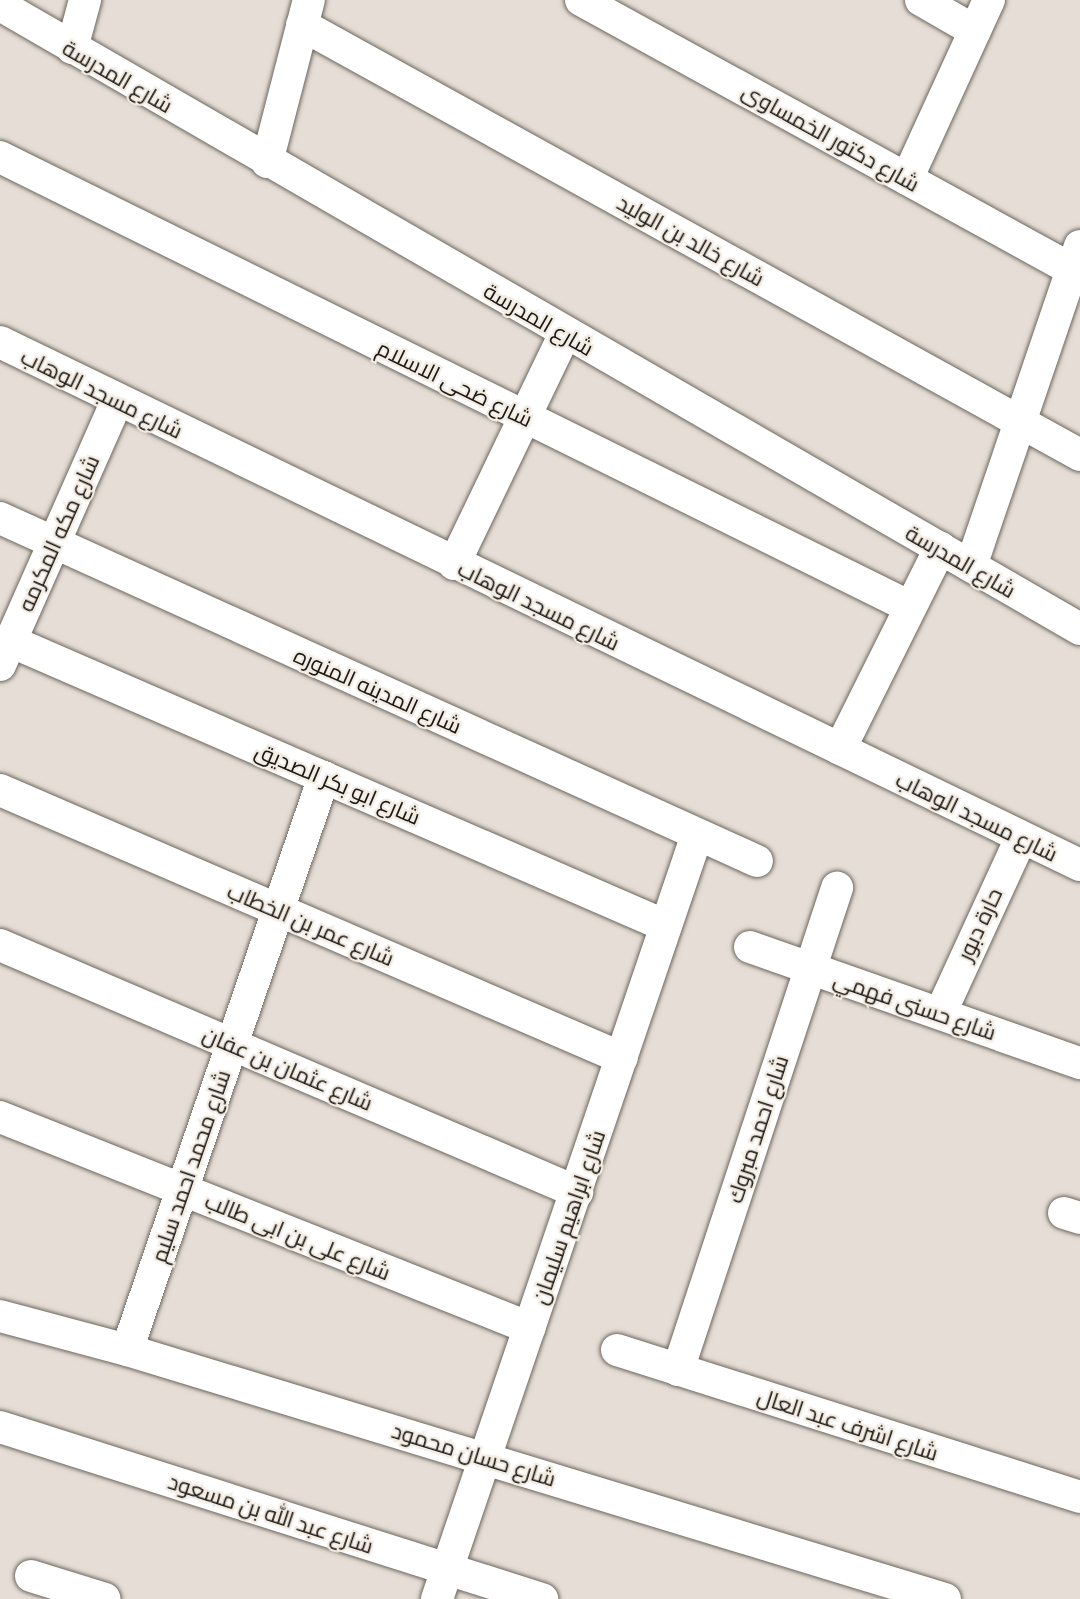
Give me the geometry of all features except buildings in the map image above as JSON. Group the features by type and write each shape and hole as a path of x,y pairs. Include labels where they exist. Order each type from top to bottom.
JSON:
{"street":[{"path":"72,48 85,0"},
{"name":"شارع دكتور الخمساوى","path":"581,0 907,179 1077,263"},
{"path":"921,0 975,30"},
{"path":"907,179 989,0"},
{"name":"شارع المدرسة","path":"0,5 267,162 1080,629"},
{"path":"267,162 305,12"},
{"name":"شارع خالد بن الوليد","path":"305,12 1020,423 1080,455"},
{"name":"شارع ضحى الاسلام","path":"0,158 910,607"},
{"path":"971,566 1077,263"},
{"path":"454,564 565,333"},
{"name":"شارع مسجد الوهاب","path":"0,342 117,401 1080,865"},
{"name":"شارع مكه المكرمه","path":"5,653 117,401"},
{"name":"شارع المدينه المنوره","path":"0,518 757,861"},
{"path":"840,749 940,549"},
{"name":"شارع ابو بكر الصديق","path":"5,653 324,777 666,926"},
{"name":"شارع محمد احمد سليم","path":"127,1350 324,777"},
{"name":"شارع عمر بن الخطاب","path":"0,790 622,1058"},
{"name":"شارع ابراهيم سليمان","path":"437,1599 698,835"},
{"name":"حارة دبور","path":"941,1012 1021,838"},
{"name":"شارع احمد مبروك","path":"678,1370 837,888"},
{"name":"شارع عثمان بن عفان","path":"0,945 577,1192"},
{"name":"شارع حسنى فهمي","path":"750,947 941,1012 1080,1063"},
{"name":"شارع على بن ابى طالب","path":"0,1117 530,1328"},
{"name":"شارع حسان محمود","path":"0,1316 127,1350 486,1457 945,1599"},
{"name":"شارع اشرف عبد العال","path":"617,1350 1080,1497"},
{"name":"شارع عبد الله بن مسعود","path":"0,1427 542,1599"},
{"path":"31,1576 105,1599"}]}
